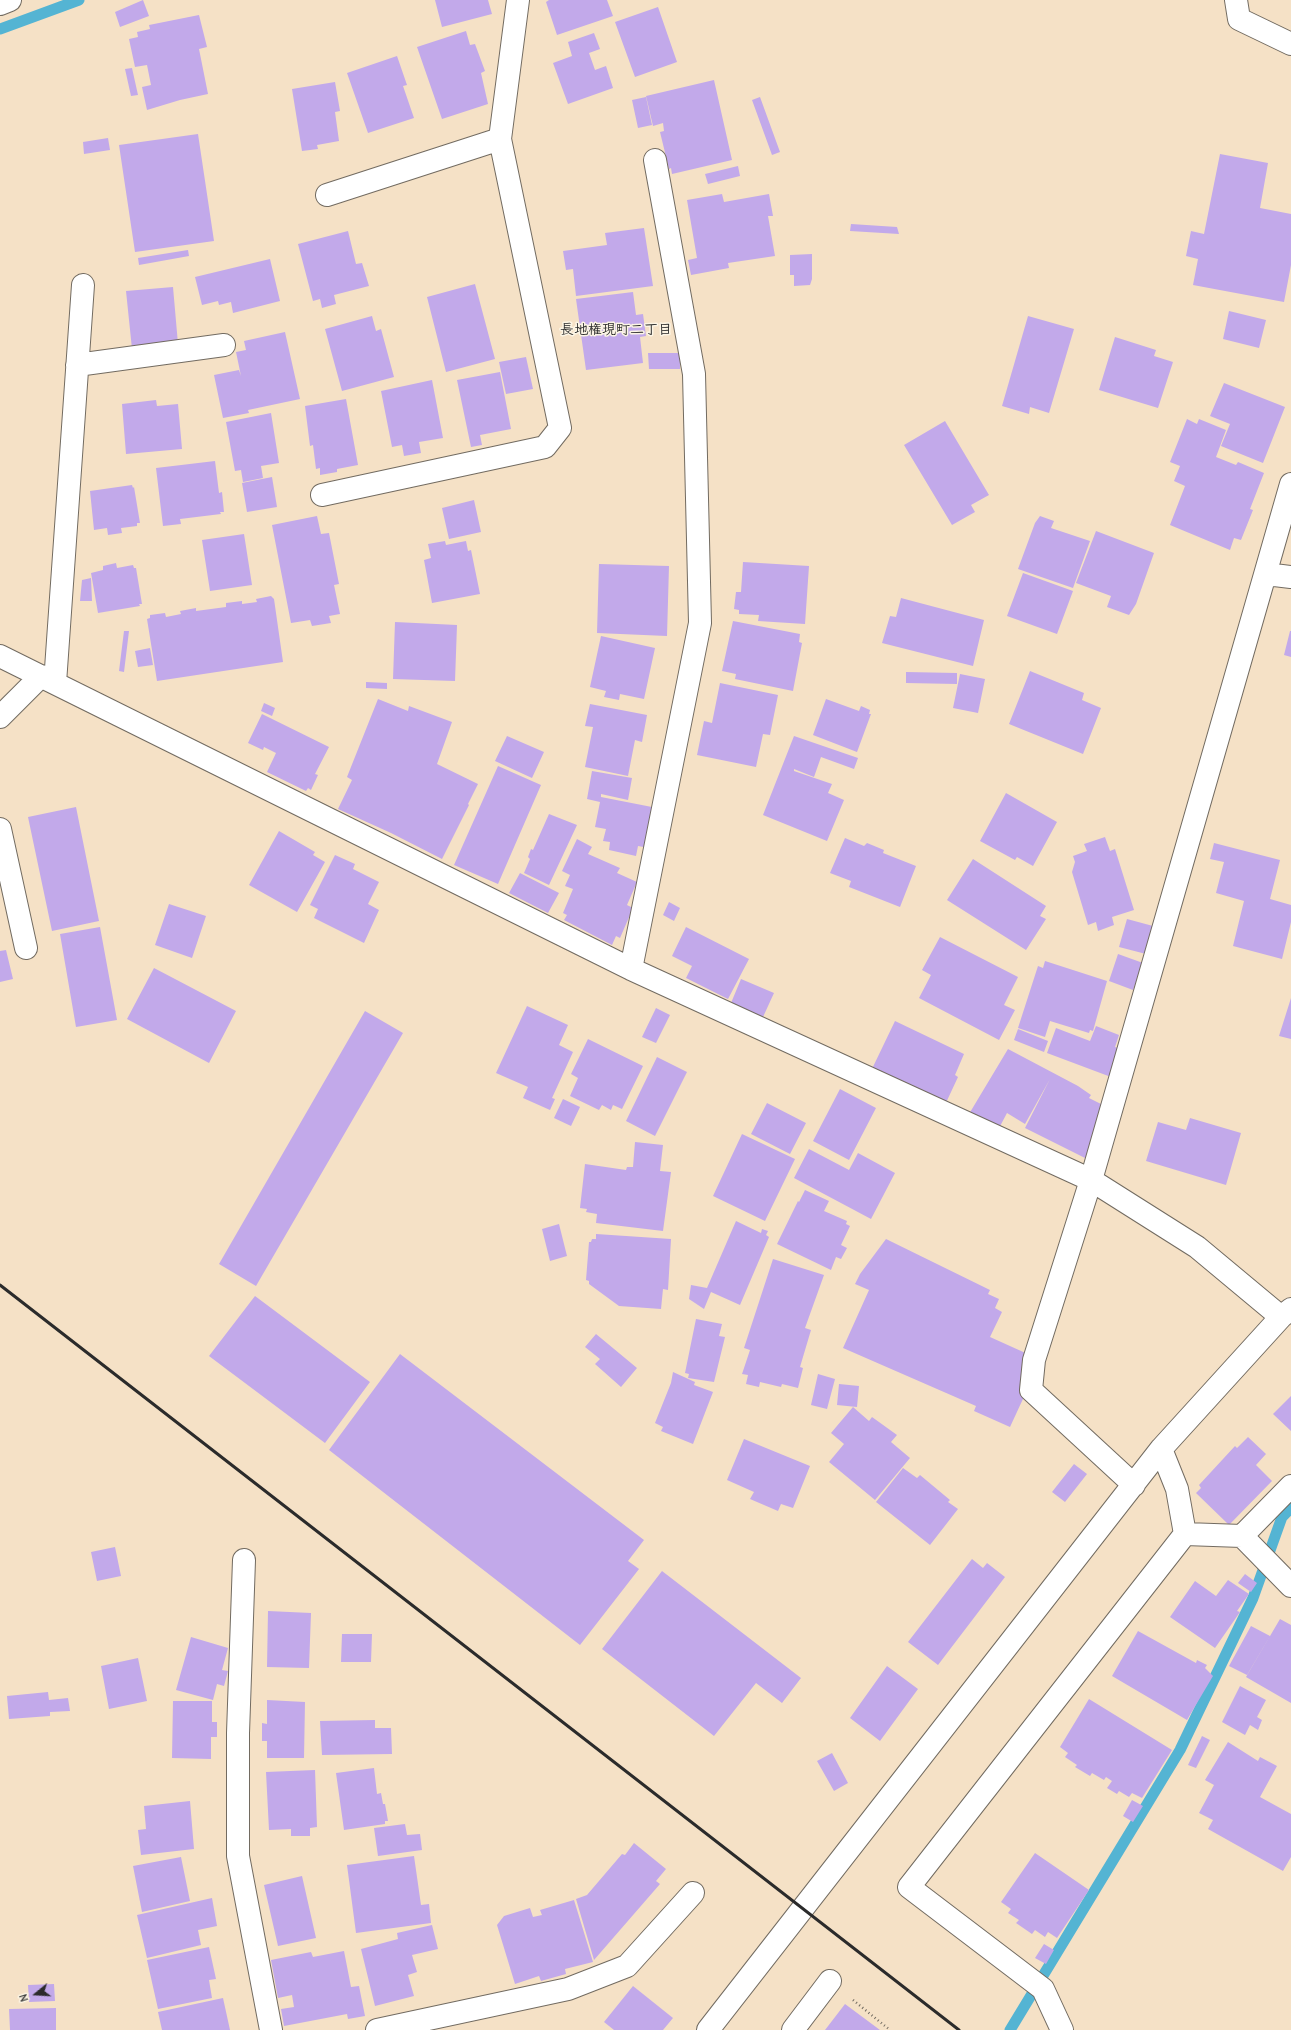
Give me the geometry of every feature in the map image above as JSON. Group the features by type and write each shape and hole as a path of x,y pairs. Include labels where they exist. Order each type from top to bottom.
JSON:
{"street":[{"path":"0,4 10,0"},
{"path":"322,495 545,447 560,428 500,139 518,0"},
{"path":"1236,0 1239,19 1291,44"},
{"path":"327,195 500,139"},
{"path":"631,970 700,623 694,374 655,160"},
{"path":"0,717 48,680 83,285"},
{"path":"77,365 224,345"},
{"path":"1134,1485 1031,1390 1034,1360 1091,1180 1291,484"},
{"path":"1266,574 1291,577"},
{"path":"0,656 631,970 1091,1180 1197,1247 1286,1313 1161,1449 708,2030"},
{"path":"0,829 26,948"},
{"path":"1062,2030 1043,1989 909,1887 1186,1534 1178,1489 1161,1449"},
{"path":"1242,1536 1291,1486"},
{"path":"1186,1534 1242,1536 1291,1586"},
{"path":"244,1560 238,1733 238,1856 271,2030"},
{"path":"377,2030 568,1989 627,1966 693,1893"},
{"path":"793,2030 830,1981"}],"path":[{"path":"830,1981 890,2030"}],"building":[{"path":"143,0 149,16 120,27 115,12"},
{"path":"435,0 488,0 492,14 442,27"},
{"path":"549,0 607,0 613,16 557,35 546,2"},
{"path":"658,7 677,62 635,77 615,22"},
{"path":"199,15 207,47 199,49 208,94 180,100 147,110 142,87 151,85 147,65 135,67 129,39 138,37 137,32 150,29 149,25"},
{"path":"466,31 470,45 475,44 485,71 481,73 488,104 442,119 417,47"},
{"path":"594,33 600,49 589,53 595,70 606,66 613,88 568,104 553,63 572,56 568,42"},
{"path":"397,56 407,85 403,86 414,118 368,133 347,73"},
{"path":"132,68 138,95 131,96 125,69"},
{"path":"714,80 732,160 672,174 671,168 669,169 660,132 664,131 663,123 653,126 646,96"},
{"path":"335,82 340,111 335,112 339,141 317,145 318,149 302,151 292,89"},
{"path":"646,97 652,125 638,128 632,100"},
{"path":"760,97 780,152 772,155 752,100"},
{"path":"198,134 214,241 135,252 119,145"},
{"path":"108,138 110,150 84,154 83,142"},
{"path":"1220,154 1268,163 1260,208 1291,214 1291,265 1284,302 1193,285 1198,259 1186,256 1191,231 1204,234"},
{"path":"738,166 740,176 708,184 705,174"},
{"path":"722,194 724,202 769,194 773,216 768,216 775,256 728,263 729,268 691,275 688,260 697,258 687,200"},
{"path":"851,224 897,227 899,234 850,231"},
{"path":"644,228 653,286 576,296 573,269 566,270 563,251 607,245 605,233"},
{"path":"348,231 356,264 362,263 369,286 334,295 336,304 322,308 320,299 313,301 298,244"},
{"path":"188,250 189,256 139,265 138,258"},
{"path":"812,254 812,279 810,285 794,286 794,275 790,275 790,255"},
{"path":"270,259 280,301 233,313 231,302 219,305 218,301 202,305 195,277"},
{"path":"475,284 495,359 446,372 427,297"},
{"path":"173,287 178,344 132,349 126,291"},
{"path":"633,292 636,315 643,314 646,336 640,337 643,363 586,370 576,299"},
{"path":"1229,311 1266,320 1259,348 1223,339"},
{"path":"372,316 376,331 381,329 394,377 342,391 325,329"},
{"path":"1028,316 1074,329 1049,413 1030,407 1029,414 1002,406"},
{"path":"285,332 300,399 248,410 249,413 223,418 214,375 239,370 241,376 236,352 246,350 244,341"},
{"path":"1115,337 1156,350 1154,356 1173,362 1158,408 1099,390"},
{"path":"648,353 680,353 680,369 649,369"},
{"path":"526,357 533,389 506,394 499,362"},
{"path":"500,372 511,429 480,435 482,445 471,447 457,380"},
{"path":"432,380 443,438 419,442 421,453 404,456 402,445 392,447 381,391"},
{"path":"1224,383 1285,407 1263,463 1221,446 1230,424 1210,416"},
{"path":"346,399 358,465 337,469 337,472 320,475 320,468 316,469 313,445 310,446 305,406"},
{"path":"156,400 157,406 178,404 182,449 126,454 122,404"},
{"path":"271,413 279,463 261,466 263,478 243,482 241,470 235,471 226,422"},
{"path":"1187,419 1197,424 1199,419 1226,430 1216,457 1236,465 1238,462 1264,473 1250,509 1253,510 1241,540 1234,538 1230,550 1170,525 1185,486 1174,481 1180,466 1170,462"},
{"path":"945,421 989,495 971,505 975,512 952,525 904,445"},
{"path":"215,461 219,493 222,492 224,512 220,512 221,514 180,519 181,524 163,526 156,468"},
{"path":"272,477 277,507 247,512 242,483"},
{"path":"132,485 133,488 134,487 140,523 137,523 137,526 121,528 122,533 108,535 107,528 94,530 90,491"},
{"path":"474,500 481,532 449,539 442,508"},
{"path":"317,516 321,534 329,533 339,584 334,585 340,614 329,616 331,623 312,626 310,620 291,623 272,525"},
{"path":"1040,516 1054,521 1051,528 1090,541 1073,588 1018,569 1035,523"},
{"path":"1096,531 1154,553 1136,604 1129,615 1107,607 1111,596 1076,583"},
{"path":"244,534 252,585 210,591 202,540"},
{"path":"445,541 446,545 466,541 468,551 471,550 480,594 432,603 424,560 431,558 428,544"},
{"path":"743,562 809,566 805,624 758,621 759,615 739,614 739,610 734,609 736,592 741,592"},
{"path":"116,563 117,568 133,565 134,568 136,568 142,604 139,604 140,606 98,613 91,573 103,570 103,566"},
{"path":"599,564 669,566 667,636 597,633"},
{"path":"1023,573 1073,591 1057,634 1007,616"},
{"path":"91,578 92,601 80,601 82,580"},
{"path":"271,596 274,599 283,662 157,681 147,619 150,618 150,615 165,613 166,617 181,614 180,611 196,608 196,611 226,607 226,603 242,601 242,604 257,602 256,599"},
{"path":"901,598 984,620 973,666 882,643 890,616 896,617"},
{"path":"733,621 800,634 799,642 802,643 793,691 735,679 736,674 722,671"},
{"path":"395,622 457,625 455,681 393,679"},
{"path":"124,631 129,631 124,672 119,671"},
{"path":"1291,631 1291,657 1284,655"},
{"path":"601,636 655,648 644,699 620,694 619,700 604,697 606,691 590,687"},
{"path":"150,648 153,665 138,667 135,651"},
{"path":"1030,671 1084,693 1082,700 1101,708 1083,754 1009,724"},
{"path":"906,672 957,673 957,684 906,683"},
{"path":"960,674 985,679 978,713 953,708"},
{"path":"366,682 387,683 387,689 366,688"},
{"path":"720,683 778,695 770,735 763,734 756,767 697,755 704,721 712,723"},
{"path":"378,699 408,711 409,706 452,722 437,764 478,784 442,859 391,833 338,809 352,780 347,777"},
{"path":"826,699 859,711 861,706 870,710 869,714 871,714 857,752 813,735"},
{"path":"264,703 275,708 272,716 261,711"},
{"path":"590,704 647,715 642,742 635,740 628,776 585,767 593,727 585,726"},
{"path":"262,714 329,747 315,774 318,775 311,790 308,788 306,791 267,772 276,753 264,747 263,750 248,743"},
{"path":"507,736 544,752 532,778 495,761"},
{"path":"794,736 858,758 854,769 821,757 814,777 794,769 794,771 832,784 828,793 844,800 827,841 763,815"},
{"path":"498,766 541,785 498,884 454,865"},
{"path":"592,771 632,778 628,800 601,794 601,797 657,808 649,848 638,846 636,856 609,850 610,842 603,841 606,829 595,827 600,802 587,799"},
{"path":"1006,793 1057,822 1033,866 1017,857 1015,860 980,841"},
{"path":"76,807 99,921 52,931 28,817"},
{"path":"549,814 577,825 549,885 524,873 530,859 528,857 531,849 533,850"},
{"path":"279,831 315,852 313,855 325,862 297,912 249,885"},
{"path":"1105,837 1110,851 1115,849 1134,910 1112,917 1114,925 1098,931 1096,922 1088,925 1072,872 1075,862 1073,856 1087,851 1084,844"},
{"path":"845,838 864,846 867,843 884,850 883,853 916,866 900,907 849,887 851,881 830,873"},
{"path":"577,839 592,847 588,854 620,868 617,873 637,882 627,905 633,908 620,938 616,936 612,945 564,920 567,915 563,913 573,889 565,886 570,875 562,871"},
{"path":"1214,843 1280,860 1270,899 1291,905 1291,922 1282,959 1233,946 1244,901 1216,893 1224,862 1210,859"},
{"path":"335,855 355,864 353,869 379,882 368,904 379,910 364,943 314,918 318,909 310,905"},
{"path":"973,859 1046,906 1040,916 1046,919 1026,950 947,900"},
{"path":"520,873 559,893 548,913 509,893"},
{"path":"669,902 680,908 674,921 663,915"},
{"path":"169,904 206,916 192,958 155,945"},
{"path":"1127,919 1153,926 1146,954 1119,947"},
{"path":"100,927 117,1020 76,1027 60,934"},
{"path":"686,927 749,959 728,999 686,978 692,966 672,956"},
{"path":"940,937 1018,977 1004,1005 1015,1010 999,1040 919,998 931,975 922,970"},
{"path":"6,950 13,979 0,982 0,951"},
{"path":"1118,954 1143,963 1133,990 1109,981"},
{"path":"1045,961 1107,981 1093,1031 1090,1030 1089,1033 1050,1021 1045,1037 1018,1028 1038,966 1043,968"},
{"path":"154,968 236,1011 209,1063 127,1019"},
{"path":"741,979 774,993 763,1017 731,1003"},
{"path":"1291,998 1291,1039 1279,1036"},
{"path":"527,1006 568,1025 559,1045 573,1052 552,1098 555,1099 550,1110 523,1098 528,1087 496,1073"},
{"path":"656,1008 670,1015 656,1043 642,1037"},
{"path":"365,1011 403,1033 256,1286 219,1264"},
{"path":"895,1021 964,1054 955,1075 958,1077 944,1107 871,1071"},
{"path":"1096,1026 1119,1035 1115,1047 1121,1049 1111,1077 1047,1053 1056,1028 1090,1041"},
{"path":"1018,1029 1048,1041 1044,1052 1014,1040"},
{"path":"588,1039 643,1066 622,1109 613,1105 611,1110 602,1105 599,1110 570,1096 578,1078 571,1074"},
{"path":"1008,1049 1078,1086 1091,1095 1089,1098 1109,1108 1089,1160 1025,1128 1050,1079 1025,1124 1007,1113 998,1130 969,1114"},
{"path":"657,1057 687,1072 655,1136 626,1121"},
{"path":"840,1089 876,1108 849,1160 813,1141"},
{"path":"563,1099 580,1107 571,1126 554,1118"},
{"path":"767,1103 806,1123 790,1154 751,1134"},
{"path":"1190,1118 1241,1133 1226,1185 1146,1161 1158,1122 1186,1130"},
{"path":"742,1134 795,1159 765,1221 713,1196"},
{"path":"635,1142 663,1145 660,1171 671,1172 663,1231 596,1223 597,1214 586,1212 587,1209 580,1208 585,1164 626,1170 627,1167 633,1167"},
{"path":"809,1149 849,1170 858,1153 895,1173 871,1219 794,1178"},
{"path":"805,1190 829,1201 824,1211 847,1221 846,1224 850,1226 841,1245 847,1248 841,1259 836,1257 831,1270 777,1244"},
{"path":"736,1221 761,1233 762,1229 768,1231 766,1235 769,1237 740,1305 711,1292 704,1309 689,1299 691,1285 707,1288"},
{"path":"559,1224 567,1256 550,1261 542,1229"},
{"path":"596,1234 671,1239 668,1290 663,1289 661,1309 619,1306 589,1284 589,1281 586,1280 589,1242 591,1242 592,1239 596,1239"},
{"path":"886,1239 990,1290 988,1294 999,1299 995,1308 1002,1312 990,1337 1041,1360 1010,1427 974,1411 976,1406 843,1348 869,1290 855,1284 860,1274"},
{"path":"773,1259 824,1275 805,1328 811,1330 800,1367 803,1368 798,1388 782,1384 781,1387 760,1382 759,1387 746,1384 748,1375 742,1374 750,1350 744,1348"},
{"path":"255,1296 370,1382 325,1443 209,1356"},
{"path":"696,1319 722,1324 719,1336 725,1337 714,1382 688,1378 689,1374 685,1373"},
{"path":"596,1334 637,1368 621,1387 595,1364 600,1359 585,1347"},
{"path":"400,1354 644,1540 628,1561 639,1569 580,1645 329,1450"},
{"path":"673,1372 695,1382 694,1385 713,1392 693,1444 661,1431 663,1427 655,1423 671,1383"},
{"path":"818,1374 835,1379 827,1409 811,1405"},
{"path":"839,1384 859,1386 857,1407 837,1405"},
{"path":"1291,1396 1291,1431 1273,1414"},
{"path":"853,1407 869,1421 872,1417 897,1435 891,1442 910,1458 875,1500 829,1462 844,1444 831,1433"},
{"path":"1248,1437 1266,1454 1256,1465 1272,1481 1229,1525 1196,1493 1201,1488 1199,1485 1235,1446 1237,1448"},
{"path":"744,1439 810,1466 793,1508 781,1504 778,1511 750,1499 754,1492 727,1480"},
{"path":"1074,1464 1087,1474 1065,1502 1052,1492"},
{"path":"903,1468 917,1478 920,1475 950,1500 948,1502 958,1509 930,1545 876,1502"},
{"path":"115,1547 121,1576 97,1581 91,1552"},
{"path":"972,1559 983,1568 987,1563 1005,1577 938,1665 908,1642"},
{"path":"662,1571 801,1678 782,1703 756,1683 714,1736 602,1649"},
{"path":"1245,1574 1257,1583 1251,1592 1238,1583"},
{"path":"1228,1580 1249,1594 1237,1611 1240,1612 1215,1648 1170,1617 1195,1581 1216,1596"},
{"path":"268,1611 311,1613 309,1668 267,1667"},
{"path":"1280,1619 1291,1625 1291,1703 1246,1677"},
{"path":"1251,1626 1270,1636 1247,1675 1229,1666"},
{"path":"1138,1631 1196,1663 1197,1660 1207,1665 1205,1668 1213,1676 1187,1720 1112,1676"},
{"path":"342,1634 372,1634 371,1662 341,1662"},
{"path":"191,1637 228,1648 222,1670 228,1671 224,1686 217,1684 213,1700 176,1690"},
{"path":"138,1658 147,1701 109,1709 101,1666"},
{"path":"887,1666 918,1689 880,1741 850,1718"},
{"path":"1240,1686 1266,1700 1257,1717 1262,1720 1258,1730 1250,1725 1245,1735 1222,1722"},
{"path":"48,1692 49,1700 68,1698 70,1711 50,1712 50,1716 9,1719 7,1696"},
{"path":"1089,1699 1172,1750 1142,1798 1132,1793 1129,1797 1119,1791 1117,1794 1107,1788 1112,1781 1106,1777 1104,1780 1092,1773 1090,1776 1075,1767 1077,1765 1065,1757 1068,1753 1060,1747"},
{"path":"267,1700 305,1702 304,1758 267,1758 267,1741 262,1741 262,1723 267,1724"},
{"path":"173,1701 212,1701 212,1722 217,1722 217,1737 211,1737 211,1759 172,1758"},
{"path":"375,1720 375,1728 391,1728 392,1754 322,1755 320,1721"},
{"path":"1202,1736 1210,1740 1196,1768 1188,1765"},
{"path":"1228,1742 1258,1761 1260,1757 1277,1766 1260,1797 1291,1814 1291,1857 1283,1871 1208,1829 1213,1820 1199,1813 1214,1785 1205,1780"},
{"path":"832,1753 848,1783 834,1791 817,1761"},
{"path":"374,1768 377,1794 381,1793 383,1804 385,1804 388,1821 385,1821 385,1824 344,1830 336,1773"},
{"path":"315,1770 317,1827 310,1828 310,1836 291,1836 291,1829 269,1830 266,1772"},
{"path":"1132,1800 1143,1806 1133,1822 1123,1816"},
{"path":"190,1801 194,1849 141,1855 138,1830 146,1829 144,1806"},
{"path":"405,1824 407,1835 420,1834 422,1850 378,1856 374,1828"},
{"path":"634,1843 666,1869 656,1881 660,1884 594,1960 576,1899 587,1895 622,1854 625,1855"},
{"path":"1035,1853 1089,1890 1057,1938 1048,1932 1045,1937 1035,1930 1032,1934 1016,1923 1019,1920 1008,1913 1011,1909 1001,1902"},
{"path":"414,1856 421,1905 429,1904 431,1923 356,1933 347,1865"},
{"path":"181,1857 190,1901 142,1912 133,1866"},
{"path":"302,1876 316,1938 278,1946 264,1885"},
{"path":"212,1898 217,1926 198,1930 201,1945 147,1958 137,1915"},
{"path":"574,1900 593,1962 565,1969 566,1974 541,1981 539,1976 515,1984 497,1925 504,1916 530,1908 533,1917 542,1915 540,1910"},
{"path":"432,1925 438,1949 412,1955 417,1972 408,1975 414,1996 375,2006 361,1949 398,1939 397,1933"},
{"path":"1044,1944 1054,1950 1046,1964 1035,1958"},
{"path":"209,1947 216,1979 209,1980 212,1998 158,2009 147,1960"},
{"path":"344,1951 351,1987 359,1986 365,2016 348,2019 347,2014 284,2026 281,2009 294,2007 292,1995 278,1998 271,1960 311,1952 313,1957"},
{"path":"54,1984 55,2001 29,2002 28,1985"},
{"path":"633,1986 673,2018 663,2030 614,2030 604,2022"},
{"path":"223,1998 230,2030 162,2030 158,2012"},
{"path":"845,2004 880,2030 825,2030"},
{"path":"56,2008 56,2030 10,2030 9,2009"}],"waterway":[{"path":"0,29 79,0"},
{"path":"1010,2030 1180,1750 1253,1598 1282,1517 1291,1508"}],"railway":[{"path":"0,1285 959,2030"}],"district":[{"name":"長地権現町二丁目","path":"616,330"}]}
